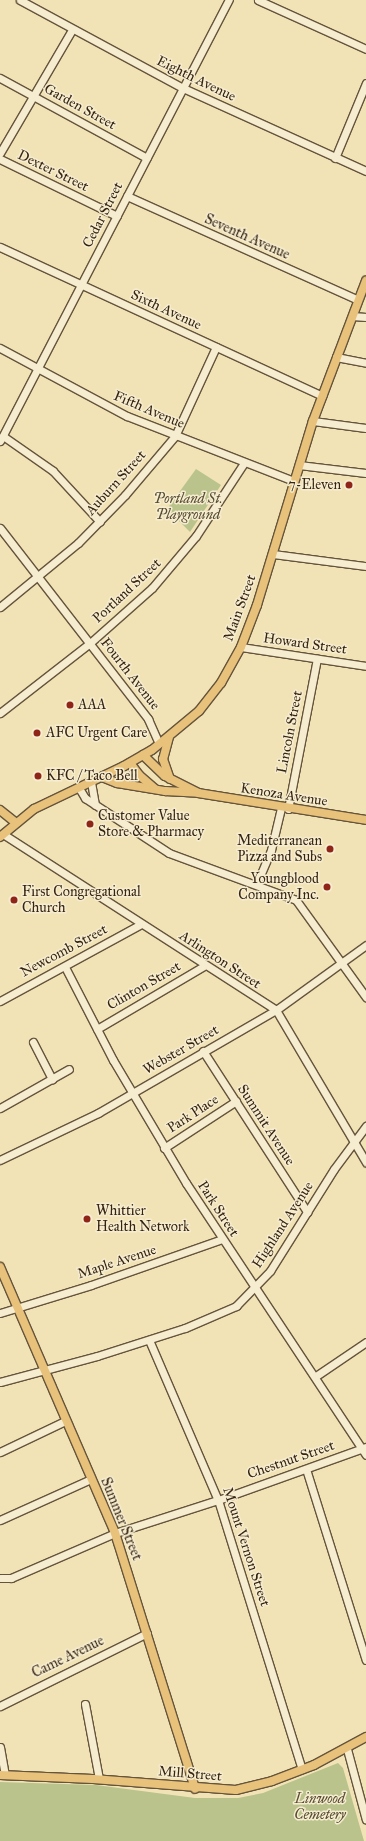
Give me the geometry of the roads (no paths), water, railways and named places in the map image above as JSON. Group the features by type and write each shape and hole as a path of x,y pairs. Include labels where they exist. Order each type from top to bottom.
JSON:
{"main road":[{"name":"Main Street","path":"2,836 15,822 34,809 102,777 143,755 168,737 209,700 241,647 273,554 313,421 366,281"},
{"path":"168,737 164,759 170,779"},
{"name":"Kenoza Avenue","path":"143,755 156,769 170,779 198,793"},
{"path":"130,762 139,775 156,790"},
{"name":"Kenoza Avenue","path":"102,777 116,783 156,790 198,793 366,820"},
{"path":"0,810 15,822"},
{"name":"Summer Street","path":"0,1267 19,1306 65,1421 115,1533 148,1633 195,1789"},
{"name":"Mill Street","path":"3,1775 99,1779 195,1789 236,1790 272,1781 302,1769 347,1749 366,1737"}],"street":[{"name":"Eighth Avenue","path":"20,0 72,30 183,88 366,172"},
{"name":"Cedar Street","path":"1,439 229,0"},
{"path":"258,0 366,49"},
{"path":"0,153 72,30"},
{"name":"Garden Street","path":"0,78 147,158"},
{"path":"335,158 366,83"},
{"name":"Dexter Street","path":"0,159 117,216"},
{"name":"Seventh Avenue","path":"127,196 358,300"},
{"name":"Sixth Avenue","path":"0,247 322,396"},
{"path":"352,316 366,317"},
{"name":"Auburn Street","path":"0,607 100,522 174,436 216,347"},
{"name":"Fifth Avenue","path":"0,348 106,406 174,436 294,482"},
{"path":"336,357 366,363"},
{"path":"313,421 366,428"},
{"path":"1,439 53,471 100,522"},
{"name":"Portland Street","path":"0,713 90,644 126,614 169,571 196,536 244,463"},
{"path":"299,465 366,473"},
{"name":"Fourth Avenue","path":"0,528 148,719 159,744"},
{"path":"273,554 366,566"},
{"name":"Howard Street","path":"241,647 366,666"},
{"name":"Lincoln Street","path":"257,883 271,850 284,808 317,659"},
{"path":"91,782 95,805"},
{"path":"79,788 85,798 169,853 257,883 296,900 366,997"},
{"name":"Arlington Street","path":"2,836 204,966 276,1010 366,1162"},
{"name":"Newcomb Street","path":"1,998 65,967 140,924"},
{"name":"Webster Street","path":"0,1160 132,1094 203,1051 276,1010 366,945"},
{"name":"Clinton Street","path":"97,1029 204,966"},
{"name":"Park Street","path":"65,967 132,1094 164,1148 222,1239 365,1450"},
{"path":"33,1042 52,1079"},
{"name":"Summit Avenue","path":"203,1051 307,1212"},
{"path":"0,1108 69,1069"},
{"name":"Park Place","path":"164,1148 236,1102"},
{"name":"Highland Avenue","path":"0,1382 44,1371 149,1340 221,1314 236,1306 255,1288 277,1261 353,1142 366,1126"},
{"path":"353,1142 366,1152"},
{"name":"Maple Avenue","path":"0,1313 91,1285 222,1239"},
{"name":"Mount Vernon Street","path":"149,1340 218,1500 302,1769"},
{"path":"316,1376 366,1342"},
{"path":"0,1452 65,1421"},
{"name":"Chestnut Street","path":"0,1578 12,1578 115,1533 365,1450"},
{"path":"306,1469 366,1659"},
{"path":"0,1520 91,1479"},
{"name":"Came Avenue","path":"0,1706 148,1633"},
{"path":"85,1704 99,1779"},
{"path":"0,1747 3,1775"},
{"path":"347,1749 366,1820"}],"place":[{"name":"7-Eleven","path":"349,485"},
{"name":"AAA","path":"70,705"},
{"name":"AFC Urgent Care","path":"37,733"},
{"name":"KFC / Taco Bell","path":"38,776"},
{"name":"Customer Value Store & Pharmacy","path":"90,824"},
{"name":"Mediterranean Pizza and Subs","path":"330,849"},
{"name":"Youngblood Company Inc.","path":"327,887"},
{"name":"First Congregational Church","path":"14,900"},
{"name":"Whittier Health Network","path":"87,1219"}],"park label":[{"name":"Portland St. Playground","path":"188,508"},
{"name":"Linwood Cemetery","path":"320,1808"}]}
